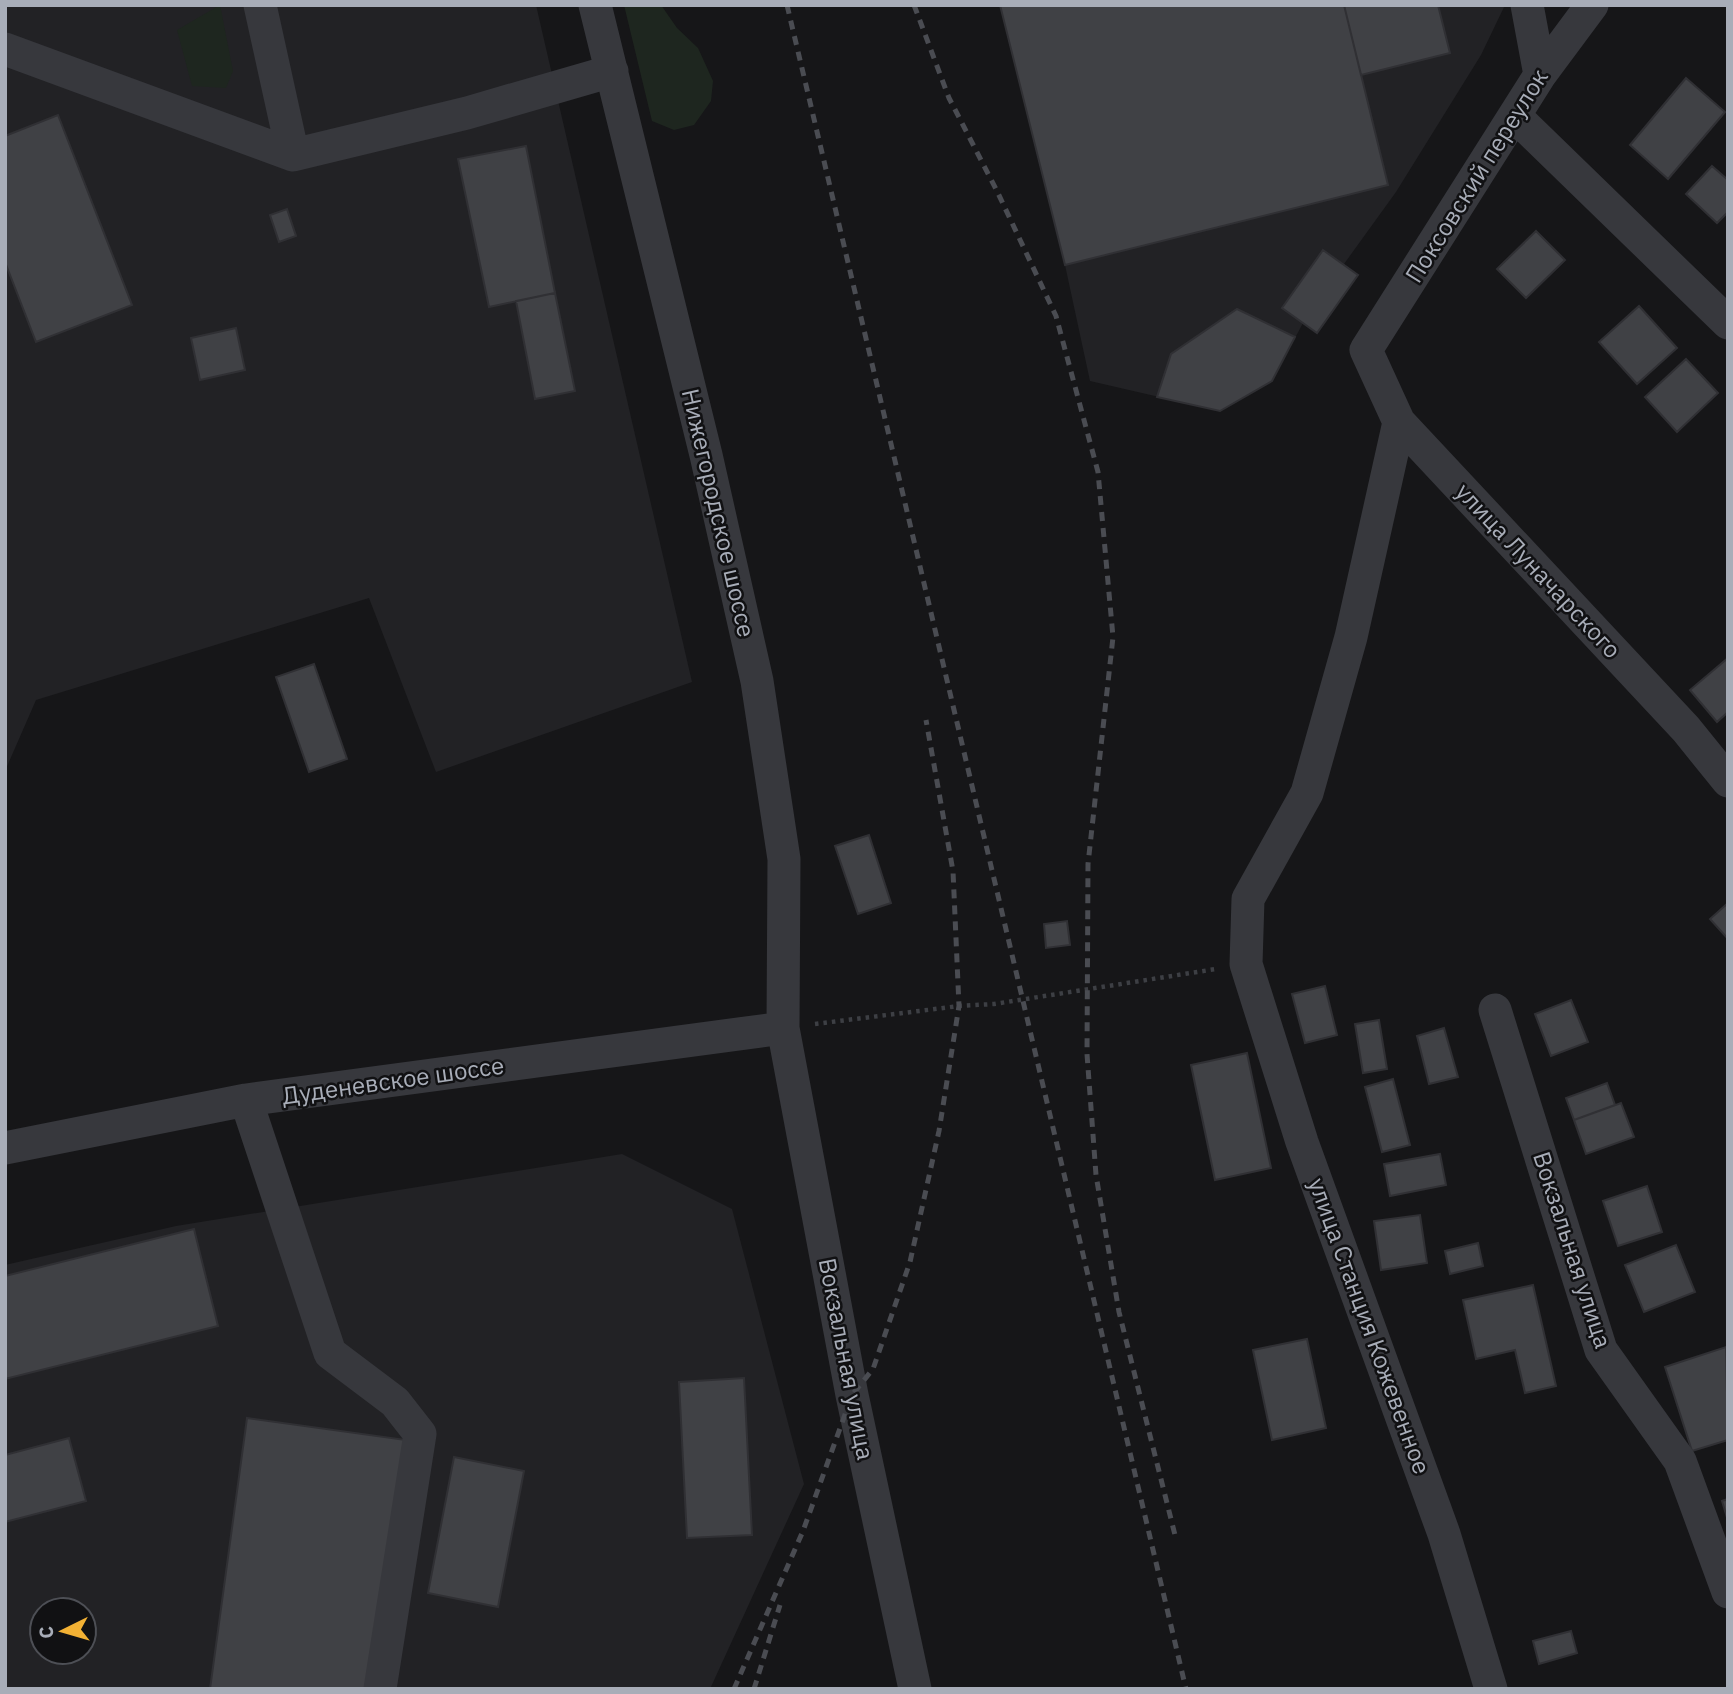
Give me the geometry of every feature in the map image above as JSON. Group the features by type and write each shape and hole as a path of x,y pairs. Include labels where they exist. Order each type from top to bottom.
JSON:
{"street":[{"path":"260,5 293,155"},
{"name":"Нижегородское шоссе","path":"596,5 706,455 757,681 784,859 783,1028"},
{"path":"1527,5 1540,75"},
{"name":"Поксовский переулок","path":"1366,349 1540,75 1592,5"},
{"path":"5,49 293,155 467,113 612,71"},
{"path":"1516,116 1728,323"},
{"name":"улица Луначарского","path":"1366,349 1399,422 1686,729 1728,781"},
{"name":"улица Станция Кожевенное","path":"1399,422 1351,637 1307,793 1248,899 1246,964 1302,1142 1444,1534 1491,1689"},
{"name":"Вокзальная улица","path":"1496,1010 1601,1350 1680,1461 1728,1592"},
{"name":"Дуденевское шоссе","path":"5,1148 246,1100 783,1028"},
{"name":"Вокзальная улица","path":"783,1028 852,1395 915,1689"},
{"path":"246,1100 330,1353 395,1402 420,1433 380,1689"}],"path":[{"path":"783,1028 995,1004 1246,964"}],"shaded area":[{"path":"5,5 536,5 692,682 436,772 369,598 36,700 5,771"},
{"path":"220,5 233,71 226,88 192,86 177,30"},
{"path":"624,5 661,5 677,28 698,48 713,81 711,101 694,125 674,130 652,121"},
{"path":"1000,5 1505,5 1481,55 1396,192 1344,264 1358,275 1317,333 1303,323 1272,381 1220,411 1090,381 1065,265"},
{"path":"622,1154 732,1209 804,1484 710,1689 5,1689 5,1265 176,1226"}],"building":[{"path":"1000,5 1344,5 1388,185 1065,265"},
{"path":"1344,5 1438,5 1450,53 1361,75"},
{"path":"1686,78 1725,112 1668,179 1630,145"},
{"path":"58,115 132,305 36,342 5,262 5,136"},
{"path":"526,146 555,293 489,307 458,159"},
{"path":"1712,166 1728,180 1728,212 1717,223 1686,194"},
{"path":"287,209 296,236 279,242 270,215"},
{"path":"1536,231 1565,260 1526,298 1497,269"},
{"path":"1323,250 1358,275 1317,333 1282,308"},
{"path":"555,293 575,391 535,399 516,301"},
{"path":"1639,306 1677,348 1637,384 1599,342"},
{"path":"1237,309 1295,337 1272,381 1220,411 1157,397 1171,354"},
{"path":"236,328 245,370 200,380 191,338"},
{"path":"1686,359 1718,393 1677,432 1645,397"},
{"path":"1728,658 1728,712 1717,722 1690,690"},
{"path":"314,664 347,759 309,772 276,677"},
{"path":"869,835 891,903 858,914 835,846"},
{"path":"1728,903 1728,939 1710,919"},
{"path":"1067,921 1070,945 1046,948 1044,924"},
{"path":"1325,986 1337,1035 1305,1043 1292,994"},
{"path":"1571,1000 1588,1042 1551,1056 1535,1014"},
{"path":"1379,1020 1387,1069 1363,1073 1355,1024"},
{"path":"1444,1028 1458,1077 1429,1084 1417,1036"},
{"path":"1247,1053 1271,1168 1215,1180 1191,1065"},
{"path":"1393,1079 1410,1145 1382,1152 1365,1087"},
{"path":"1607,1083 1615,1105 1574,1120 1566,1098"},
{"path":"1621,1103 1634,1137 1586,1154 1574,1120"},
{"path":"1440,1154 1446,1185 1390,1196 1384,1164"},
{"path":"1647,1186 1662,1232 1618,1246 1603,1201"},
{"path":"1420,1215 1427,1263 1381,1270 1374,1221"},
{"path":"194,1229 218,1326 5,1379 5,1276"},
{"path":"1478,1243 1483,1266 1450,1274 1445,1251"},
{"path":"1676,1245 1695,1292 1644,1312 1625,1265"},
{"path":"1533,1285 1556,1386 1525,1393 1515,1350 1476,1359 1463,1300"},
{"path":"1307,1339 1326,1428 1272,1440 1253,1350"},
{"path":"1726,1347 1728,1440 1692,1451 1665,1367"},
{"path":"744,1378 752,1535 687,1538 679,1382"},
{"path":"247,1418 406,1440 372,1689 210,1689"},
{"path":"69,1438 86,1501 5,1522 5,1455"},
{"path":"454,1457 524,1471 498,1607 428,1593"},
{"path":"1728,1499 1728,1521 1722,1501"},
{"path":"1571,1631 1577,1653 1539,1664 1533,1641"}],"railway":[{"path":"787,5 1186,1689"},
{"path":"914,5 949,98 997,191 1056,316 1098,472 1113,637 1088,864 1087,1054 1096,1175 1119,1312 1175,1535"},
{"path":"734,1689 803,1531 852,1395 873,1369 910,1262 939,1131 959,1006 953,871 926,720"},
{"path":"754,1689 780,1605"}]}
